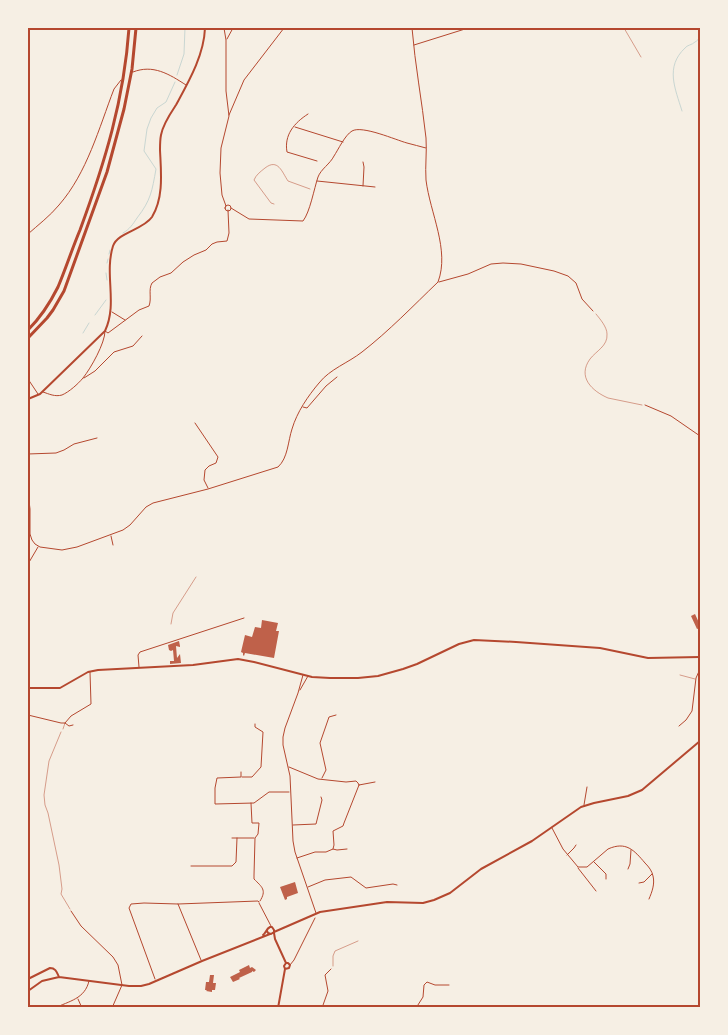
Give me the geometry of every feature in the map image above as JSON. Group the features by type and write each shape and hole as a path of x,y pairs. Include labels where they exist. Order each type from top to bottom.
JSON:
{"highway":[{"path":"28,330 49,304 63,275 101,170 122,87 129,28"},
{"path":"28,339 53,310 69,278 107,172 129,85 136,28"}],"street":[{"path":"28,399 42,392 104,332 108,325 111,312 109,273 113,246 117,239 147,222 152,217 158,204 161,186 160,136 202,48 206,28"},
{"path":"224,28 226,40 226,91 229,116"},
{"path":"226,40 233,28"},
{"path":"104,332 108,333 139,310 149,306 151,300 150,285 155,280 171,273 183,262 206,250 212,244 227,241 229,233 228,210 226,210 220,187 220,156 224,131 244,80 284,28"},
{"path":"28,493 32,540 38,546 62,550 123,530 146,507 153,503 243,479 280,466 285,455 292,427 302,407 320,382 332,371 370,346 438,282 442,257 426,179 426,148 412,28"},
{"path":"413,46 465,29 485,28"},
{"path":"28,234 59,206 72,188 85,164 114,89 127,74 147,69 166,72 186,85"},
{"path":"308,114 290,131 287,137 287,152 317,161"},
{"path":"294,126 343,142"},
{"path":"226,206 230,205 231,208 249,219 303,221 320,172 329,164 351,132 358,129 426,148"},
{"path":"362,186 363,162"},
{"path":"317,182 375,187"},
{"path":"228,210 231,208"},
{"path":"438,282 468,274 492,264 512,263 554,271 568,276 576,283 582,299 593,311"},
{"path":"111,312 125,320"},
{"path":"83,378 103,341 104,332"},
{"path":"42,392 56,396 61,395 95,371 114,352 133,346 142,336"},
{"path":"302,407 307,408 337,376"},
{"path":"28,379 38,395"},
{"path":"645,405 670,416 700,436"},
{"path":"195,423 218,457 216,463 204,470 204,480 208,489"},
{"path":"28,454 56,453 74,444 96,438"},
{"path":"111,535 113,545"},
{"path":"28,564 38,546"},
{"path":"139,667 138,655 140,652 244,618"},
{"path":"28,688 60,688 90,671 238,659 308,676 358,678 378,676 417,664 470,640 600,648 648,658 700,657"},
{"path":"679,726 692,711 696,679 700,669"},
{"path":"65,723 70,716 91,704 90,671"},
{"path":"303,675 285,728 283,745 288,767 293,841 316,913"},
{"path":"298,693 308,676"},
{"path":"28,715 65,723 68,726 73,725"},
{"path":"322,779 326,770 320,743 329,717 336,715"},
{"path":"255,724 255,727 263,732 261,767 252,777 217,778 215,804 254,803 269,792 290,792"},
{"path":"268,929 274,930 284,927 316,913 387,902 423,903 434,900 450,893 481,869 532,841 584,806 594,802 628,796 642,790 700,741"},
{"path":"288,767 315,778 346,782 356,780 358,784"},
{"path":"241,772 241,777"},
{"path":"358,784 375,782"},
{"path":"332,849 334,845 333,831 343,826 358,784"},
{"path":"584,806 587,787"},
{"path":"293,825 316,824 322,800 321,797"},
{"path":"251,803 252,823 259,824 258,834 255,838 254,879 261,885 264,895 259,902"},
{"path":"552,827 567,855 596,891"},
{"path":"232,838 255,838"},
{"path":"191,866 232,866 236,862 236,838"},
{"path":"567,855 576,845"},
{"path":"578,867 587,867 612,847 623,846 632,849 653,873 654,883 649,899"},
{"path":"297,858 332,849 347,850"},
{"path":"628,868 632,849"},
{"path":"593,862 606,874 606,879"},
{"path":"639,883 644,882 653,873"},
{"path":"307,887 326,880 351,877 366,888 397,885"},
{"path":"156,981 129,908 133,903 259,902"},
{"path":"259,902 268,922 274,930 275,938 286,963 278,1008"},
{"path":"178,904 202,961"},
{"path":"71,911 81,926 116,960 122,985 112,1008"},
{"path":"285,968 289,968 292,963 315,918"},
{"path":"268,922 270,934 275,938"},
{"path":"259,938 268,929"},
{"path":"28,991 42,981 59,978 141,986 270,934 274,930"},
{"path":"286,963 290,965"},
{"path":"28,979 50,968 56,971 59,978"},
{"path":"322,1008 328,991 325,975 331,969"},
{"path":"55,1008 77,998 88,986 89,981"},
{"path":"416,1008 423,997 424,985 427,982 435,985 449,985"},
{"path":"77,998 82,1008"}],"lane":[{"path":"624,28 642,57"},
{"path":"680,675 696,679"},
{"path":"62,729 65,723"}],"path":[{"path":"274,204 271,203 254,180 256,176 270,165 278,166 288,181 314,190"},
{"path":"593,311 605,327 607,336 603,346 590,359 587,365 585,376 587,384 602,396 645,405"},
{"path":"171,624 173,613 196,577"},
{"path":"62,729 50,756 46,773 44,805 49,816 61,880 61,894 71,911"},
{"path":"331,969 334,952 358,941"}],"building":[{"path":"695,614 700,625 700,628 697,629 691,616"},
{"path":"262,620 278,623 276,631 279,631 274,658 245,653 244,656 241,652 245,635 252,637 255,627 261,628"},
{"path":"179,641 180,647 176,646 177,658 180,654 181,663 170,664 170,661 174,661 173,650 169,650 168,645"},
{"path":"295,882 298,893 287,897 285,900 280,887"},
{"path":"249,965 250,968 252,967 256,970 233,982 230,977"},
{"path":"210,975 214,975 213,983 216,983 215,990 212,990 212,992 205,990 206,982 209,982"}],"waterway":[{"path":"177,75 184,54 185,28"},
{"path":"682,111 673,78 673,70 679,55 686,47 700,37"},
{"path":"123,233 134,222 150,195 156,169 144,151 147,129 157,108 166,102 175,82"},
{"path":"109,254 110,250"},
{"path":"107,263 108,259"},
{"path":"106,273 107,280"},
{"path":"95,315 106,300"},
{"path":"83,333 89,323"}]}
